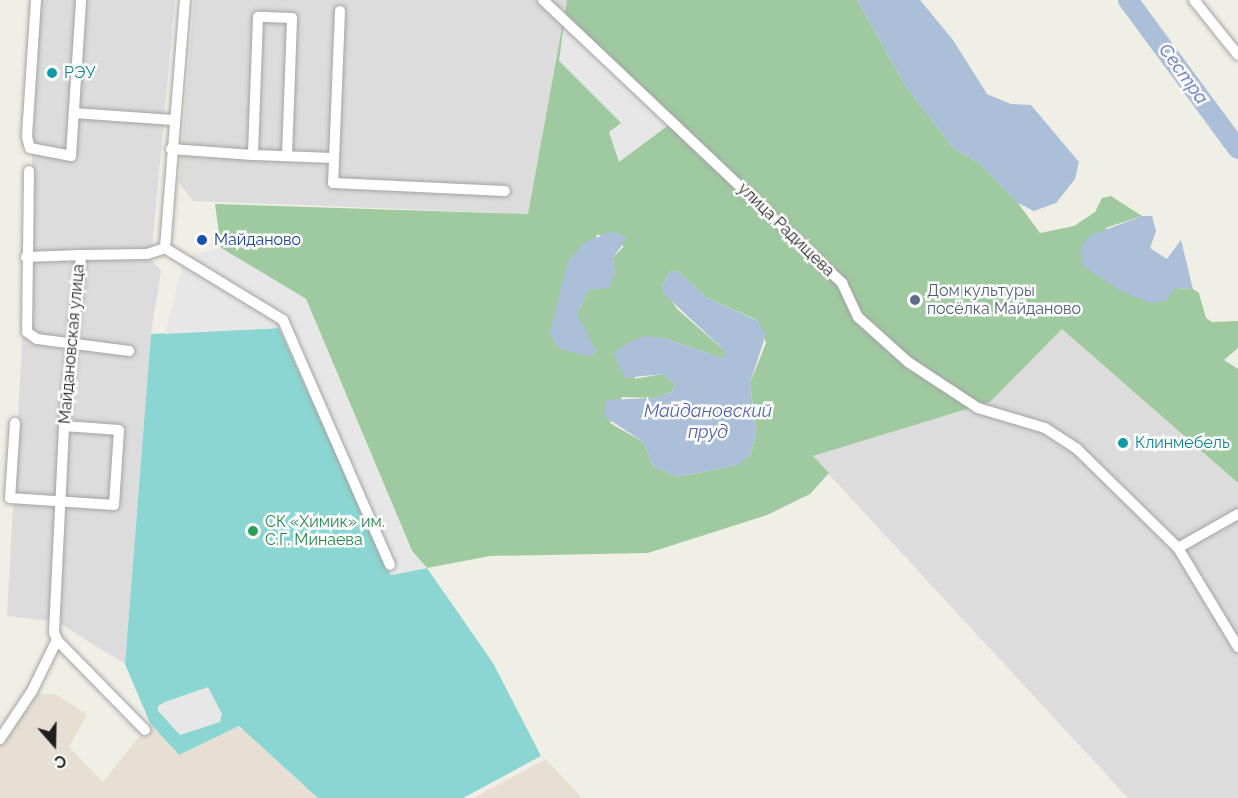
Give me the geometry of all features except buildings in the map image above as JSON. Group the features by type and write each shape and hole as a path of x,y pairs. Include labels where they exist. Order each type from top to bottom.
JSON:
{"street":[{"path":"36,0 27,137 30,148 71,156 81,0"},
{"path":"185,0 173,120 165,248 283,320 390,565"},
{"name":"улица Радищева","path":"543,0 842,283 858,317 908,362 978,408 1045,428 1077,449 1178,548 1238,646"},
{"path":"1194,0 1238,56"},
{"path":"340,11 333,183 505,191"},
{"path":"253,155 258,17 292,18 286,156"},
{"path":"74,113 173,120"},
{"path":"171,149 334,158"},
{"path":"29,171 26,256 27,332 36,339 129,351"},
{"name":"Майдановская улица","path":"57,640 54,632 64,426 81,255 147,254 165,248"},
{"path":"26,256 81,255"},
{"path":"15,423 10,498 114,505 119,430 64,426"},
{"path":"1178,548 1238,514"},
{"path":"0,739 32,691 57,640 145,730"}],"shaded area":[{"path":"41,0 175,0 151,259 161,271 151,334 125,664 57,622 7,616"},
{"path":"194,0 567,0 528,214 193,201 179,183"},
{"path":"564,23 670,124 619,162 609,132 621,123 559,61"},
{"path":"221,248 306,299 412,551 427,568 391,575 279,328 165,334 184,258"},
{"name":"СК «Химик» им. С.Г. Минаева","path":"279,328 391,575 427,568 493,663 541,756 463,798 318,798 239,726 179,755 150,723 125,664 151,334"},
{"path":"1062,329 1238,483 1238,798 1128,798 812,456 990,402"},
{"path":"208,687 222,714 220,722 180,735 158,711 158,706"},
{"path":"37,694 56,694 87,715 69,747 103,782 150,723 179,755 239,726 318,798 0,798 0,744"},
{"path":"546,759 582,798 473,798"}],"green space":[{"path":"567,0 857,0 906,87 954,149 978,162 1018,203 1040,233 1074,226 1095,212 1102,198 1111,196 1142,216 1105,228 1176,288 1193,289 1199,293 1206,318 1212,322 1238,321 1238,348 1224,360 1238,369 1238,483 1062,329 990,402 813,456 829,473 810,494 767,515 648,553 490,556 427,568 412,551 306,299 221,248 215,204 528,214","holes":["597,234 624,246 613,258 615,273 588,290 577,315","670,271 678,271 707,298 757,320 766,343 750,383 756,431 751,455 737,465 677,477 653,466 643,442 610,423 622,397 654,398 672,392 675,384 662,374 634,379 664,338 725,359 725,351 677,309 662,286"]}],"water":[{"path":"857,0 920,0 953,40 987,94 1011,104 1031,105 1079,162 1075,179 1056,203 1034,211 1018,203 978,162 954,149 906,87"},
{"path":"1142,216 1152,216 1156,231 1150,248 1167,259 1181,240 1193,289 1176,288 1166,301 1150,303 1119,290 1083,266 1080,249 1089,236"},
{"path":"613,231 627,238 613,258 615,273 609,288 588,290 577,315 597,351 591,357 558,348 550,333 567,263 583,243"},
{"name":"Майдановский пруд","path":"670,271 678,271 707,298 758,321 766,334 750,383 756,431 751,455 738,465 677,477 653,466 643,442 604,416 606,400 654,398 672,392 675,384 662,374 625,378 613,353 629,342 646,336 664,338 725,359 725,351 664,294 662,286"}],"waterway":[{"name":"Сестра","path":"1128,0 1238,149"}],"place":[{"name":"РЭУ","path":"52,73"},
{"name":"Майданово","path":"202,240"},
{"name":"Дом культуры посёлка Майданово","path":"915,300"},
{"name":"Клинмебель","path":"1123,443"},
{"name":"СК «Химик» им. С.Г. Минаева","path":"253,531"}]}
